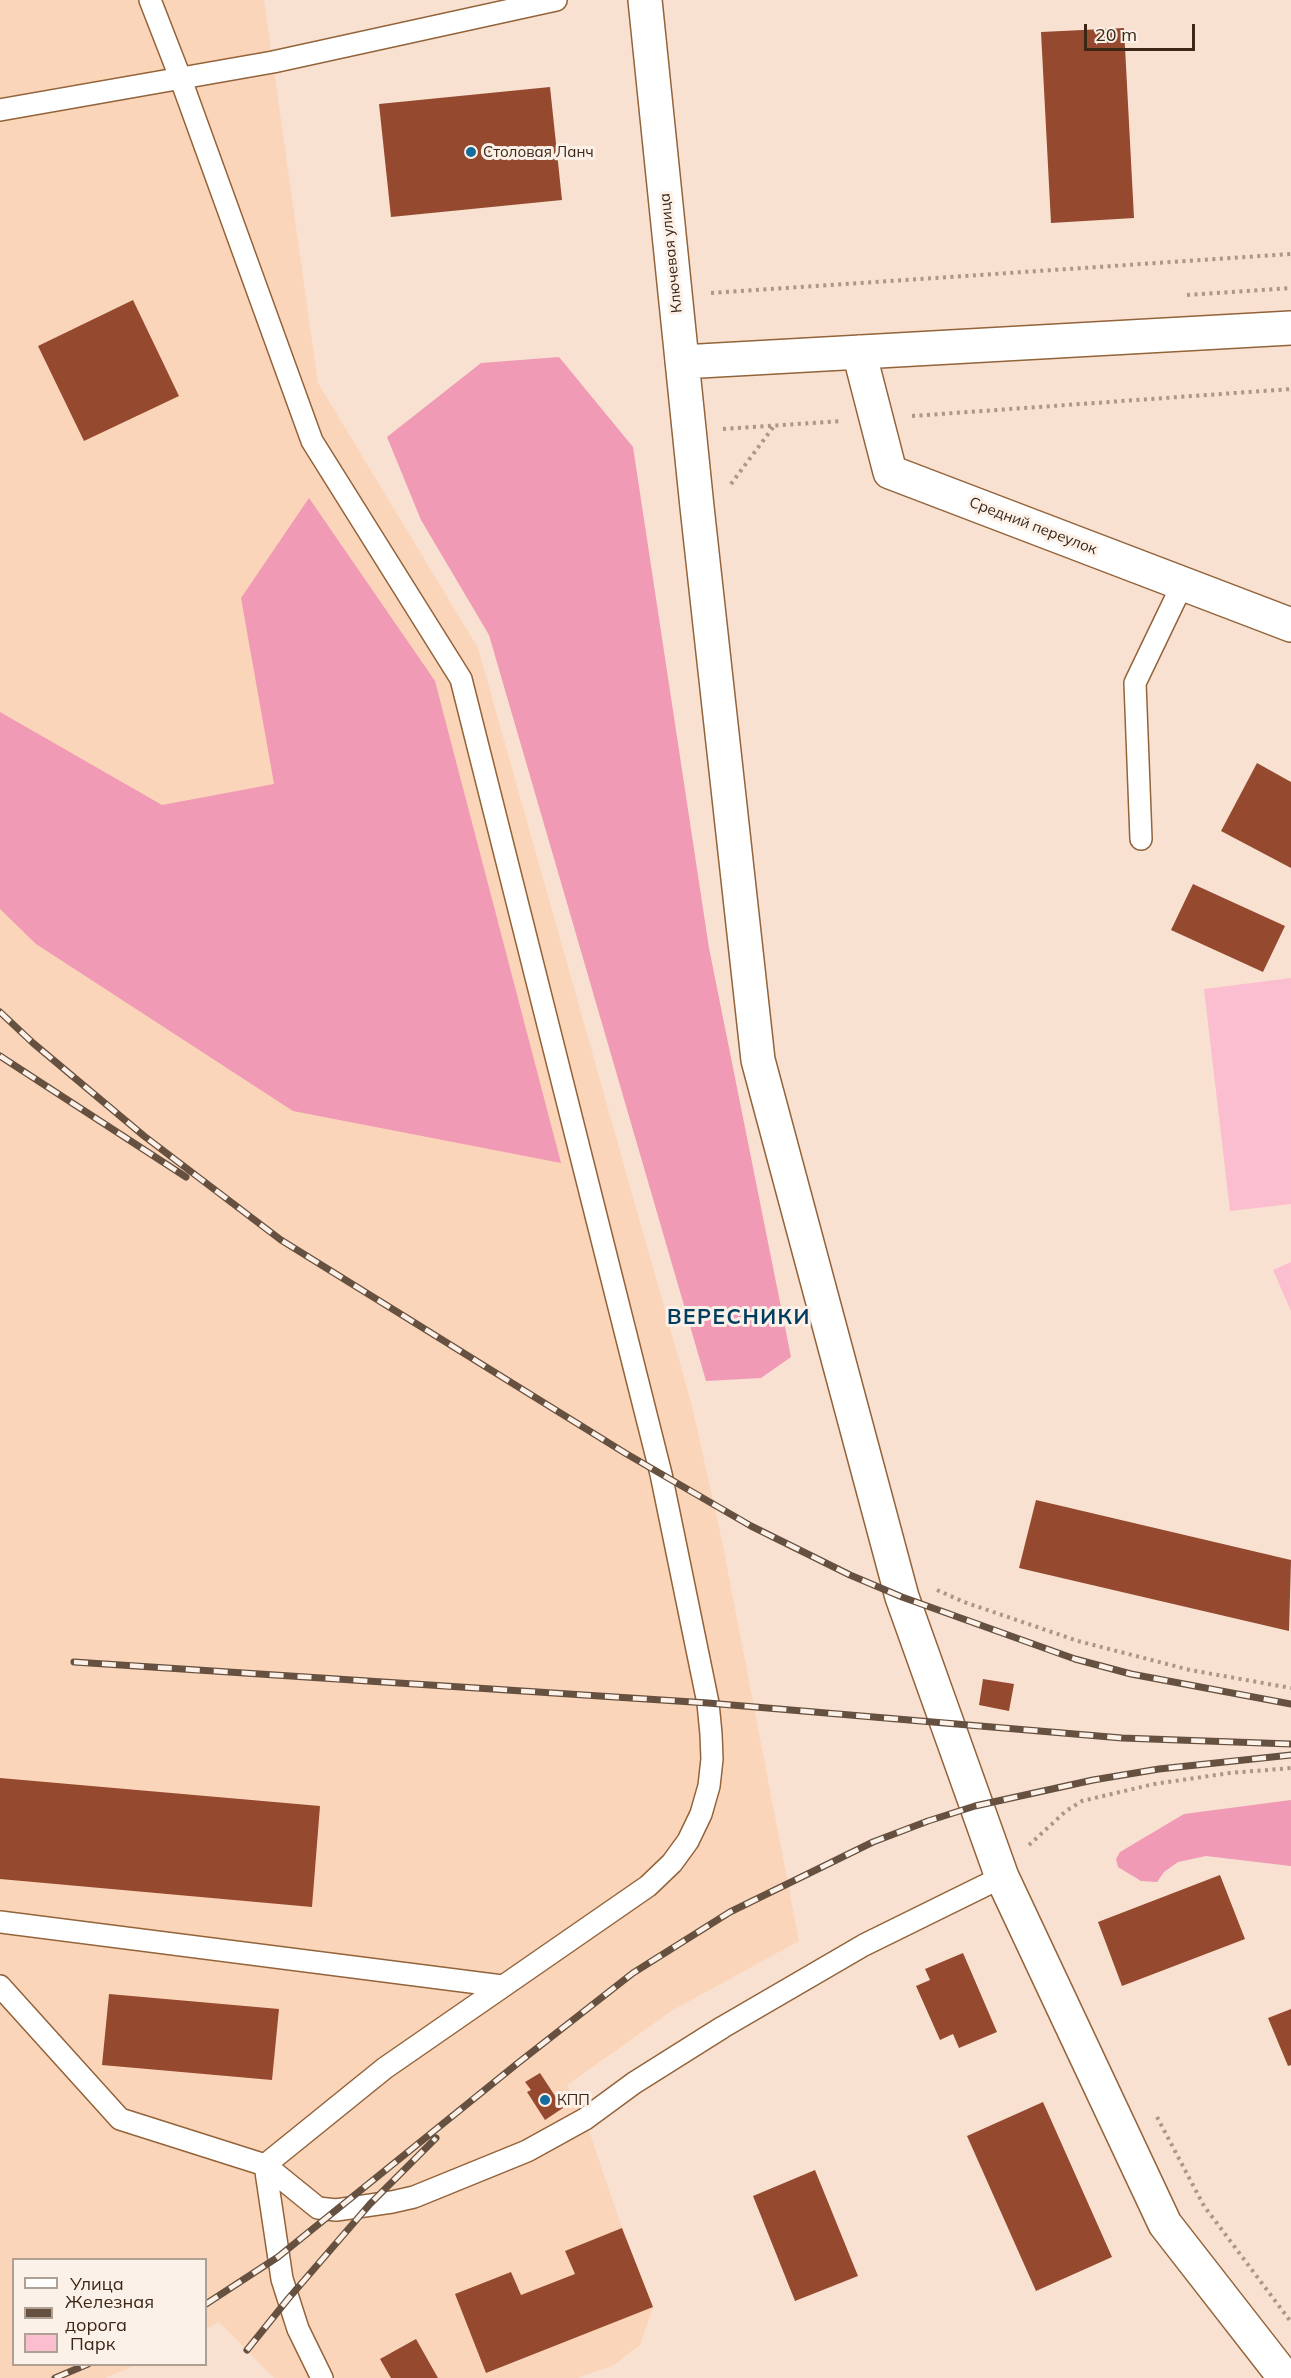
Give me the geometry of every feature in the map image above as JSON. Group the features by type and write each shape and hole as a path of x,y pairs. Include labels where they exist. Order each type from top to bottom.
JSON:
{"street":[{"name":"Ключевая улица","path":"645,0 689,432 758,1060 902,1597 1002,1877 1165,2224 1285,2378"},
{"path":"682,362 1291,328"},
{"name":"Средний переулок","path":"859,352 890,472 1291,625"}],"lane":[{"path":"150,0 180,76 312,441 461,679 661,1474 708,1703 712,1759 708,1786 700,1814 688,1841 672,1863 648,1886 385,2068 265,2165"},
{"path":"0,110 180,76 273,62 556,0"},
{"path":"1141,839 1135,683 1183,584"},
{"path":"0,1986 120,2119 265,2165 318,2208 336,2210 392,2202 433,2190 505,2161 553,2138 691,2047 864,1945 1002,1877"},
{"path":"0,1922 502,1986"},
{"path":"265,2165 282,2279 298,2329 322,2378"}],"path":[{"path":"675,296 1291,254"},
{"path":"689,432 1291,389"},
{"path":"731,485 774,426"},
{"path":"936,1599 933,1588 963,1602 1078,1641 1190,1670 1291,1688"},
{"path":"1028,1845 1066,1811 1082,1801 1154,1784 1230,1773 1291,1768"},
{"path":"1024,1836 1032,1855"},
{"path":"1156,2115 1204,2206 1291,2322"}],"shaded area":[{"path":"0,0 264,0 318,383 478,648 692,1406 722,1541 799,1941 673,2010 567,2085 585,2119 622,2228 653,2307 640,2345 614,2365 577,2378 274,2378 219,2322 207,2328 207,2258 12,2258 12,2366 134,2366 105,2378 0,2378"},
{"path":"559,357 633,447 709,948 791,1357 761,1378 706,1381 489,635 421,520 387,437 481,363"},
{"path":"309,498 435,681 561,1163 293,1111 36,944 0,909 0,712 162,805 274,784 241,598"},
{"path":"1291,1800 1291,1866 1206,1856 1178,1862 1164,1872 1157,1882 1141,1881 1118,1867 1116,1859 1120,1852 1184,1814"}],"green space":[{"path":"1291,978 1291,1204 1230,1211 1204,989"},
{"path":"1291,1262 1291,1311 1273,1270"}],"building":[{"path":"1124,28 1134,218 1051,223 1041,32"},
{"name":"Столовая Ланч","path":"550,87 562,200 391,217 379,104"},
{"path":"133,300 179,396 84,441 38,346"},
{"path":"1257,763 1291,782 1291,868 1221,831"},
{"path":"1193,884 1285,926 1263,972 1171,930"},
{"path":"1036,1500 1291,1560 1289,1631 1019,1568"},
{"path":"983,1679 1014,1684 1009,1711 979,1705"},
{"path":"0,1778 320,1806 312,1907 0,1879"},
{"path":"1220,1875 1245,1939 1122,1986 1098,1922"},
{"path":"963,1953 997,2032 959,2048 953,2034 940,2040 916,1986 930,1980 925,1969"},
{"path":"109,1994 279,2009 272,2080 102,2065"},
{"path":"1291,2009 1291,2065 1288,2066 1268,2018"},
{"name":"КПП","path":"540,2073 563,2108 545,2120 527,2092 531,2090 525,2082"},
{"path":"1043,2102 1112,2257 1036,2291 967,2136"},
{"path":"815,2170 858,2276 795,2301 753,2196"},
{"path":"622,2228 653,2307 486,2373 455,2294 511,2272 521,2295 575,2274 565,2251"},
{"path":"416,2339 438,2378 391,2378 380,2359"}],"railway":[{"path":"0,1012 33,1043 144,1136 281,1240 625,1453 751,1526 850,1575 902,1597 1075,1659 1131,1674 1291,1704"},
{"path":"0,1056 186,1177"},
{"path":"74,1662 708,1703 1122,1738 1291,1744"},
{"path":"207,2303 278,2257 633,1973 730,1912 873,1842 975,1806 1093,1780 1159,1769 1291,1755"},
{"path":"247,2350 370,2204 436,2138"},
{"path":"55,2378 83,2366"}],"place":[{"name":"Столовая Ланч","path":"471,152"},
{"name":"КПП","path":"545,2100"}],"district":[{"name":"ВЕРЕСНИКИ","path":"739,1318"}]}
